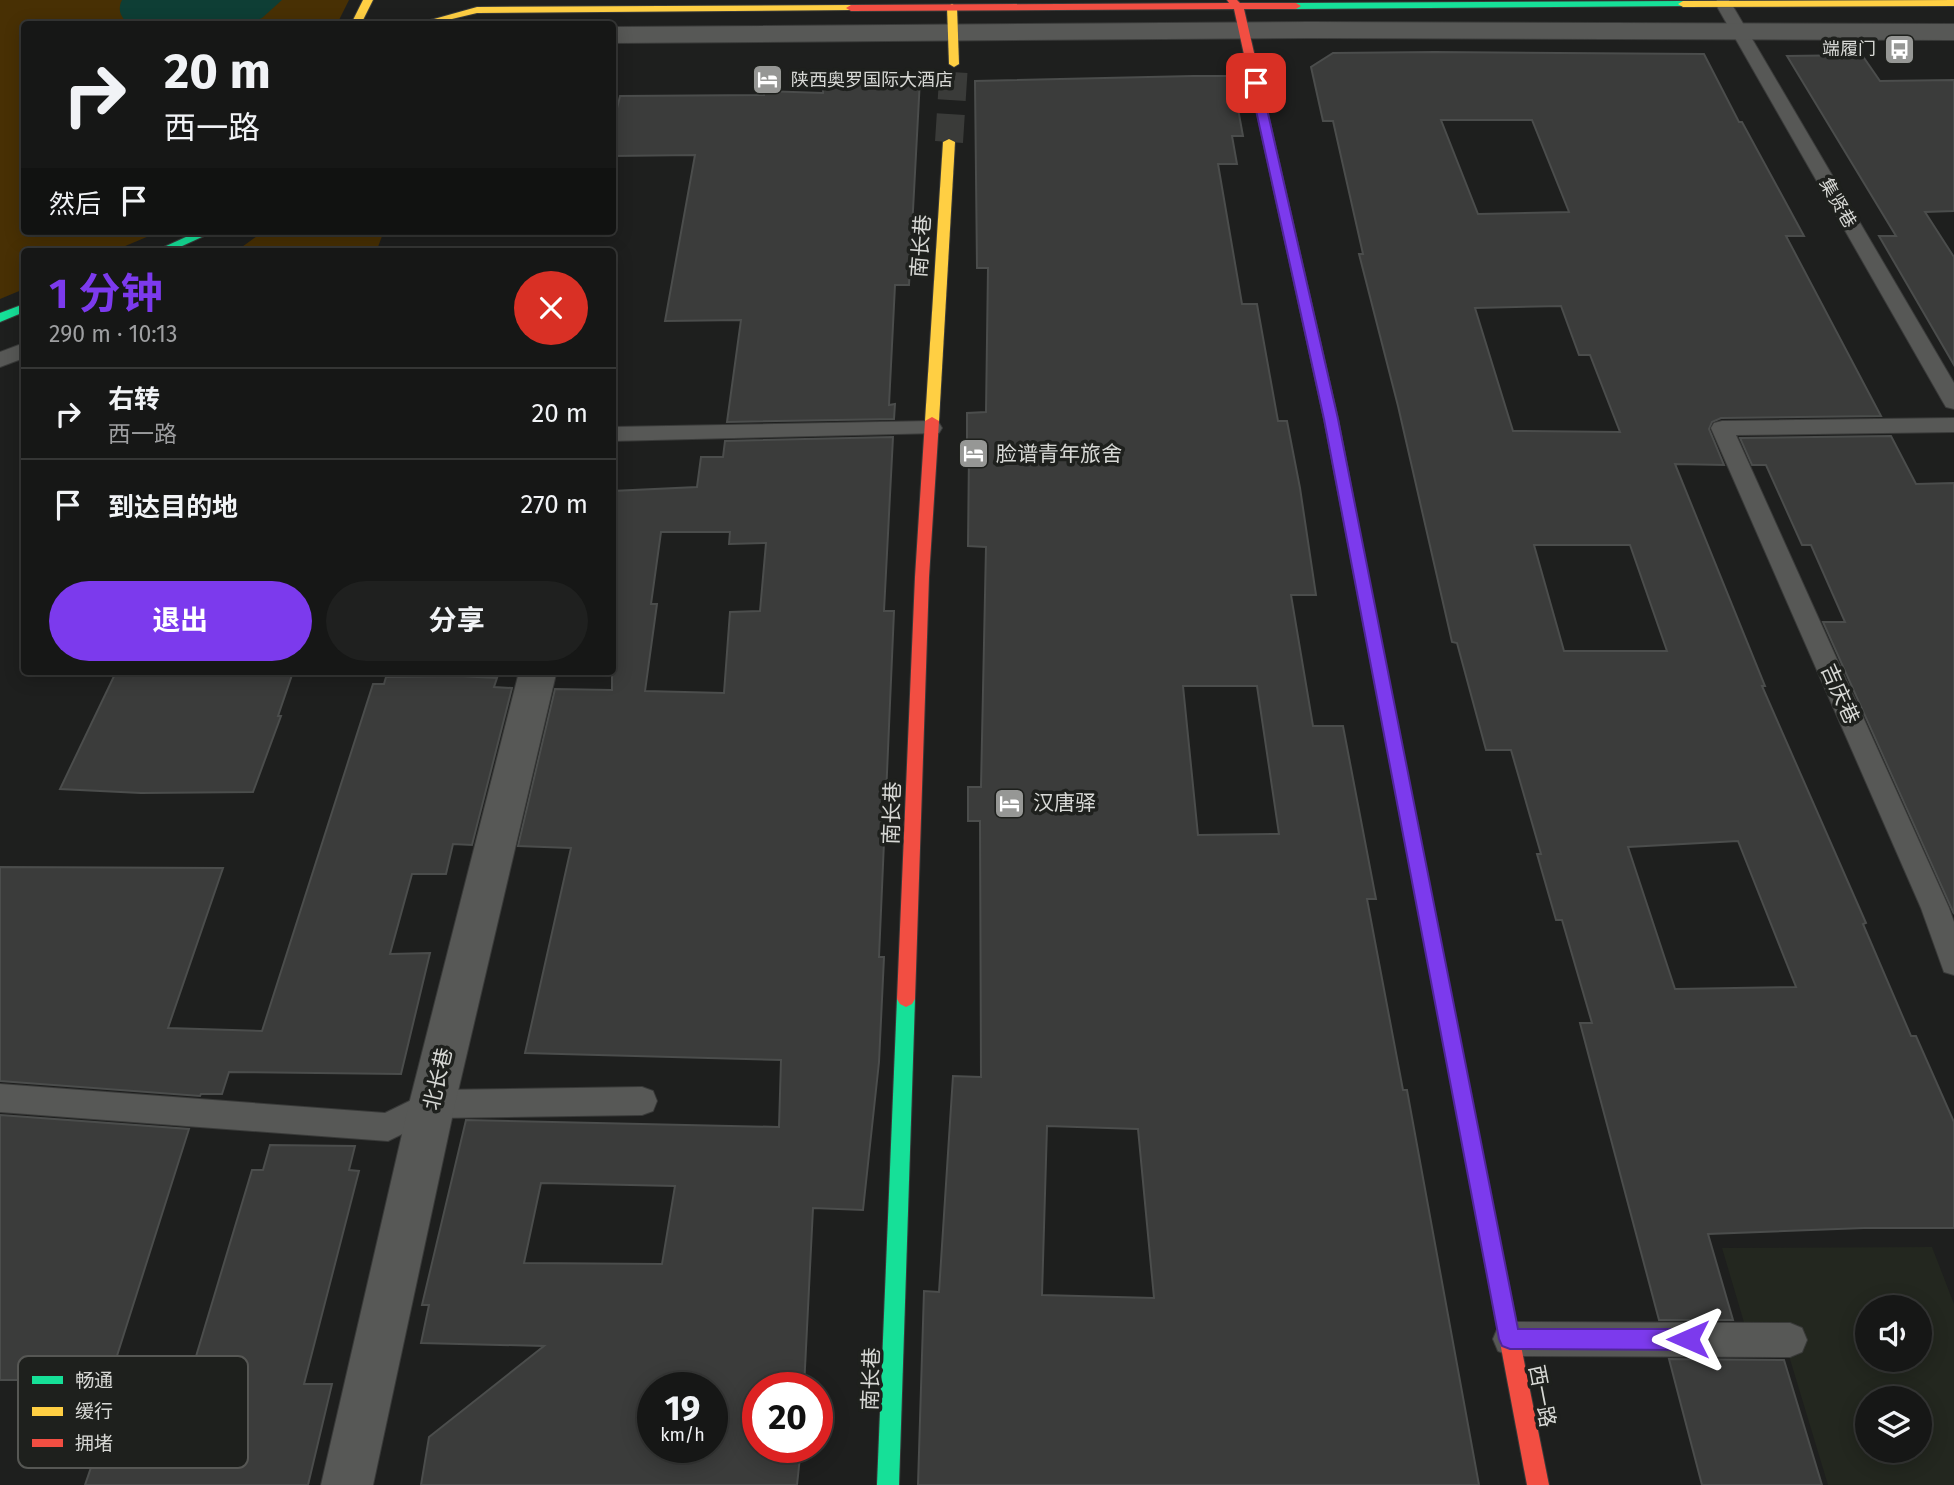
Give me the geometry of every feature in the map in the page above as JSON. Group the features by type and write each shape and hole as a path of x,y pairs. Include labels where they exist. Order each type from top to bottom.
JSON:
{"street":[{"path":"358,21 368,0"},
{"path":"616,35 953,33 1238,13 1723,3 1954,3"},
{"path":"952,7 954,64"},
{"path":"433,21 477,10 952,7 1238,13 1739,31 1954,32"},
{"name":"西一路","path":"1238,13 1331,419 1538,1485"},
{"name":"南长巷","path":"888,1485 922,577 949,142"},
{"path":"169,248 199,235"},
{"path":"0,318 21,309"},
{"name":"北长巷","path":"348,1485 432,1104 537,675"}],"lane":[{"name":"集贤巷","path":"1723,3 1954,402"},
{"path":"0,360 21,351"},
{"name":"吉庆巷","path":"1954,425 1722,428 1935,908 1954,963"},
{"path":"616,434 931,428"},
{"path":"0,1098 388,1127 432,1104 642,1101"},
{"path":"1510,1339 1790,1340"}],"shaded area":[{"path":"0,0 349,0 338,21 21,21 21,235 151,235 121,248 21,248 21,290 0,299"},
{"path":"122,0 282,0 262,18 254,21 125,21 120,7"},
{"path":"258,235 382,235 378,248 241,248"},
{"path":"1932,1247 1954,1304 1954,1485 1828,1485 1783,1336 1748,1336 1722,1248"}],"building":[{"path":"1333,53 1704,54 1804,236 1786,236 1881,416 1721,418 1712,422 1709,429 1724,465 1675,464 1765,686 1762,686 1866,923 1863,924 1911,1036 1916,1036 1954,1122 1954,1228 1864,1228 1708,1234 1733,1320 1659,1320 1580,1023 1592,1023 1562,920 1556,920 1537,854 1541,854 1511,750 1486,750 1457,643 1452,642 1398,406 1359,254 1363,254 1333,121 1323,121 1311,67","holes":["1441,120 1532,120 1569,212 1478,214","1561,306 1579,355 1590,355 1620,432 1513,431 1475,308","1534,545 1630,545 1667,651 1564,651","1738,841 1796,987 1675,989 1628,847"]},
{"path":"1862,55 1880,81 1954,80 1954,211 1925,212 1954,257 1954,365 1879,236 1896,236 1787,56"},
{"path":"1232,76 1243,136 1232,136 1237,164 1218,164 1242,304 1257,304 1278,421 1287,421 1300,488 1316,595 1291,595 1313,726 1343,726 1376,899 1367,899 1403,1090 1407,1090 1479,1485 918,1485 924,1291 939,1292 953,1076 981,1077 980,821 968,821 968,787 981,787 986,547 968,546 967,413 986,412 988,268 977,268 975,81","holes":["1183,686 1257,686 1279,834 1198,835","1047,1126 1138,1129 1154,1298 1042,1295"]},
{"path":"824,79 920,79 909,285 895,285 889,405 895,404 894,419 727,422 741,320 665,321 695,155 616,156 616,112 620,96 764,95 764,91 823,93"},
{"path":"1891,436 1916,484 1954,483 1954,914 1823,622 1845,622 1811,545 1802,545 1766,465 1752,465 1740,438"},
{"path":"893,437 884,611 894,611 879,957 884,957 879,1062 863,1210 813,1208 805,1372 742,1372 742,1463 799,1463 797,1485 421,1485 429,1437 544,1346 421,1343 429,1305 422,1305 466,1120 779,1127 781,1060 525,1053 571,848 518,846 555,689 612,690 612,675 616,675 616,491 697,487 701,457 723,457 725,441","holes":["661,532 730,532 729,544 766,543 760,611 730,612 724,693 645,691 657,604 651,604","541,1183 675,1186 662,1264 524,1263"]},
{"path":"115,675 292,675 278,716 281,716 253,792 141,793 60,789"},
{"path":"386,677 497,678 494,687 512,688 472,845 453,844 446,874 412,874 390,954 430,953 401,1074 229,1072 222,1094 200,1096 0,1081 0,867 223,868 168,1028 262,1031 373,684 384,684"},
{"path":"0,1115 189,1129 117,1356 18,1356 18,1380 0,1380"},
{"path":"270,1145 355,1146 349,1170 359,1171 304,1384 332,1384 308,1485 85,1485 91,1468 248,1468 248,1356 196,1356 252,1170 263,1170"},
{"path":"1669,1359 1784,1360 1822,1485 1702,1485"}],"tunnel":[{"path":"949,142 954,64"}],"traffic: fast":[{"path":"1296,6 1683,4"},
{"path":"169,248 199,235"},
{"path":"0,318 21,309"},
{"path":"1359,564 1474,1157"},
{"path":"888,1485 906,999"}],"traffic: slow":[{"path":"358,21 368,0"},
{"path":"1683,4 1954,3"},
{"path":"952,7 954,64"},
{"path":"433,21 477,10 851,8"},
{"path":"932,421 949,142"}],"traffic: jam":[{"path":"1232,0 1239,8 1331,419 1359,564"},
{"path":"851,8 1296,6"},
{"path":"906,999 922,577 932,421"},
{"path":"1474,1157 1538,1485"}],"place":[{"name":"端履门","path":"1899,49"},
{"name":"陕西奥罗国际大酒店","path":"768,80"},
{"name":"脸谱青年旅舍","path":"973,454"},
{"name":"汉唐驿","path":"1010,803"}],"route":[{"path":"1256,83 1331,419 1510,1339 1688,1339"}]}
